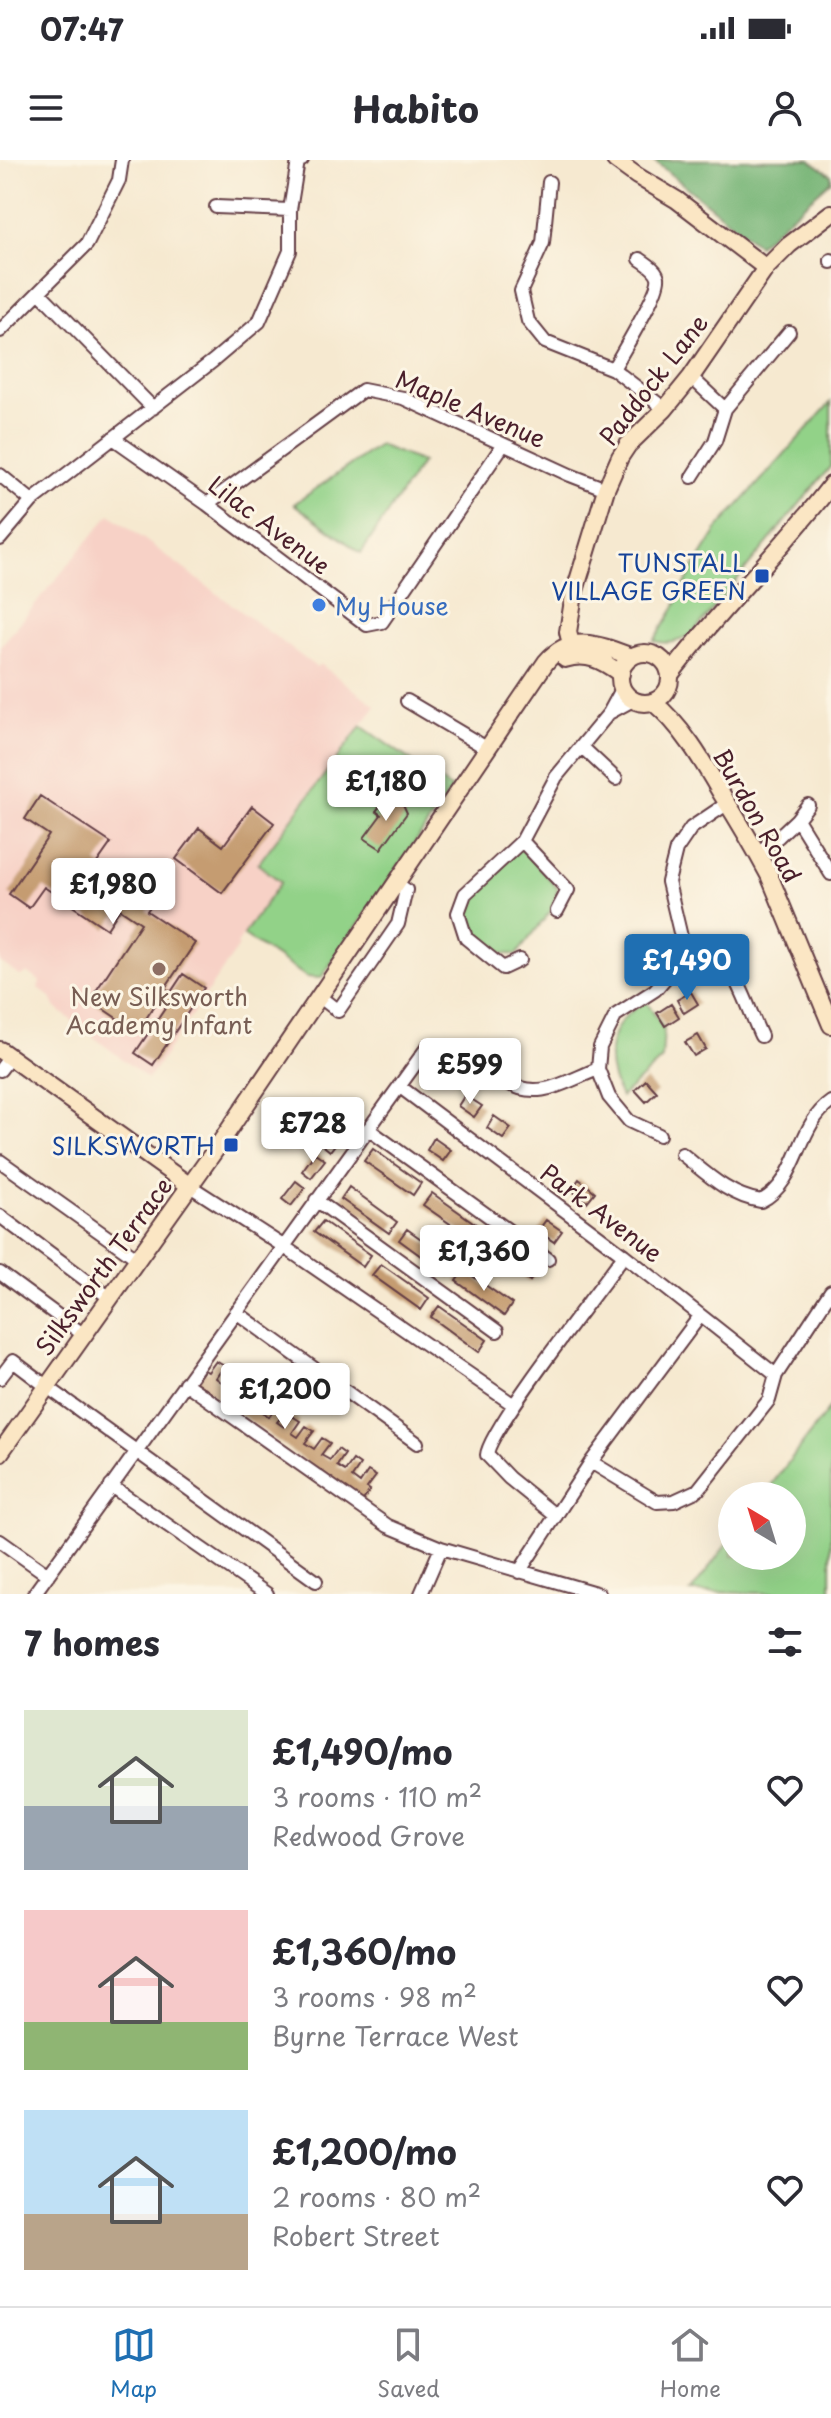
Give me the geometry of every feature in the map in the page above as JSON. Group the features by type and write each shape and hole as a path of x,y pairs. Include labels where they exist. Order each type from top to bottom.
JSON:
{"street":[{"path":"0,331 87,244 119,180 122,160"},
{"path":"0,539 32,501 259,322 290,251 290,210 298,161 302,160"},
{"path":"615,160 677,200 766,268"},
{"path":"549,182 543,243 521,291 528,321 545,342 613,369 665,409"},
{"path":"216,207 290,210"},
{"name":"Paddock Lane","path":"572,650 568,619 574,594 606,489 628,445 665,409 691,377 766,268 789,245 831,213"},
{"path":"613,369 659,282 658,275 640,259"},
{"path":"39,292 153,408"},
{"path":"692,477 715,441 725,409 789,332"},
{"path":"691,377 725,409"},
{"name":"Maple Avenue","path":"207,504 363,390 403,398 606,489"},
{"name":"Lilac Avenue","path":"113,438 207,504 367,625 382,622 503,445"},
{"path":"0,475 32,501"},
{"path":"572,650 607,664 642,703 653,702 664,695 689,650 831,485"},
{"path":"572,650 588,643 632,657"},
{"name":"Silksworth Terrace","path":"0,1452 49,1389 218,1146 552,654 561,648 572,650"},
{"path":"659,657 689,650"},
{"path":"520,960 503,968 466,938 458,913 465,894 522,841 556,777 609,713 625,687 627,661 646,653 659,657 665,661 669,682"},
{"name":"Burdon Road","path":"669,682 674,721"},
{"path":"407,701 488,749"},
{"name":"Burdon Road","path":"653,702 674,721 758,853 829,1014"},
{"path":"582,747 616,779"},
{"path":"659,1135 629,1121 617,1109 598,1069 600,1047 616,1015 655,990 674,968 682,941 668,882 676,850 691,828 728,803"},
{"path":"758,853 797,819 808,805"},
{"path":"797,819 831,874"},
{"path":"522,841 568,890 557,911"},
{"path":"320,997 338,1011 398,924 406,890 396,883"},
{"path":"682,941 703,946 718,955 732,973 761,1036"},
{"path":"34,1594 429,1045"},
{"path":"3,1059 514,1405"},
{"path":"471,1062 487,1068 505,1082 527,1091 544,1092 598,1069"},
{"name":"Park Avenue","path":"399,1086 624,1255 776,1375"},
{"path":"682,1154 726,1189 744,1198 761,1201 780,1188 810,1123 831,1102"},
{"path":"368,1129 548,1259"},
{"path":"0,1161 138,1259"},
{"path":"316,1200 497,1331"},
{"path":"0,1216 110,1298"},
{"path":"556,1516 509,1478 487,1455 487,1446 624,1255"},
{"path":"0,1273 84,1335"},
{"path":"591,1462 657,1502 674,1501 698,1490 769,1400 776,1375 829,1299"},
{"path":"236,1312 417,1443"},
{"path":"519,1572 591,1462 700,1316"},
{"path":"0,1378 13,1361 316,1581"},
{"path":"185,1383 388,1526 441,1548 599,1594"},
{"path":"111,1486 267,1594"},
{"path":"0,1541 48,1575"},
{"path":"421,1594 441,1548"}],"shaded area":[{"path":"110,514 316,667 320,664 376,706 258,864 281,882 148,1079 56,1008 51,998 38,988 40,981 28,973 20,976 0,962 0,647"}],"green space":[{"path":"653,160 810,160 831,175 831,181 758,245"},
{"name":"TUNSTALL VILLAGE GREEN","path":"831,402 831,466 693,633 674,642 654,641 719,527"},
{"path":"379,445 422,462 361,553 294,504"},
{"path":"361,726 452,789 321,978 307,977 243,935 281,882 258,864"},
{"path":"519,848 558,889 550,912 517,954 509,954 489,947 472,932 467,926 467,909 472,894"},
{"path":"646,1001 664,1029 662,1059 621,1097 611,1067 611,1046 625,1017"},
{"path":"831,1406 831,1594 691,1592 718,1556 718,1570 806,1570 806,1482 774,1482"}],"building":[{"path":"40,796 111,843 97,863 154,901 147,911 195,943 165,988 171,992 183,974 204,988 153,1065 135,1053 168,1004 159,999 137,1032 90,1000 141,923 120,909 107,929 44,887 29,908 9,894 49,835 25,819"},
{"path":"385,800 390,804 402,802 407,813 381,849 364,838 381,815 376,811"},
{"path":"252,806 274,823 222,893 176,859 199,828 223,846"},
{"path":"691,992 698,1004 684,1013 677,1000"},
{"path":"671,1004 679,1017 665,1026 657,1013"},
{"path":"698,1035 706,1049 694,1056 685,1042"},
{"path":"646,1080 657,1092 646,1102 635,1090"},
{"path":"465,1095 482,1106 474,1117 458,1106"},
{"path":"494,1116 511,1128 503,1139 487,1128"},
{"path":"334,1126 344,1133 330,1151 321,1144"},
{"path":"434,1138 451,1150 443,1161 427,1150"},
{"path":"373,1149 421,1183 413,1195 364,1161"},
{"path":"315,1153 325,1160 311,1178 302,1171"},
{"path":"579,1179 595,1192 587,1202 571,1190"},
{"path":"296,1181 305,1188 291,1206 282,1199"},
{"path":"349,1187 397,1222 389,1233 341,1199"},
{"path":"432,1193 480,1227 472,1239 423,1205"},
{"path":"546,1220 562,1231 554,1242 538,1231"},
{"path":"323,1221 371,1255 363,1267 314,1232"},
{"path":"407,1229 455,1263 447,1275 399,1240"},
{"path":"490,1235 538,1269 530,1281 482,1246"},
{"path":"381,1264 429,1298 421,1310 372,1275"},
{"path":"464,1270 512,1304 504,1316 456,1281"},
{"path":"439,1306 487,1340 479,1352 431,1317"},
{"path":"216,1361 224,1366 216,1378 223,1383 231,1372 240,1377 231,1389 239,1394 247,1383 255,1389 247,1400 254,1405 262,1394 270,1400 262,1411 269,1417 277,1405 286,1411 277,1422 281,1425 284,1427 292,1416 300,1421 292,1433 298,1437 306,1426 314,1431 305,1443 314,1449 322,1438 330,1443 321,1455 330,1460 338,1449 345,1454 337,1466 345,1471 353,1460 360,1465 352,1477 360,1483 368,1471 376,1476 362,1502 196,1382 204,1370 208,1372"}],"place":[{"name":"TUNSTALL VILLAGE GREEN","path":"762,576"},
{"name":"My House","path":"319,605"},
{"name":"New Silksworth Academy Infant","path":"159,969"},
{"name":"SILKSWORTH","path":"231,1145"}]}
